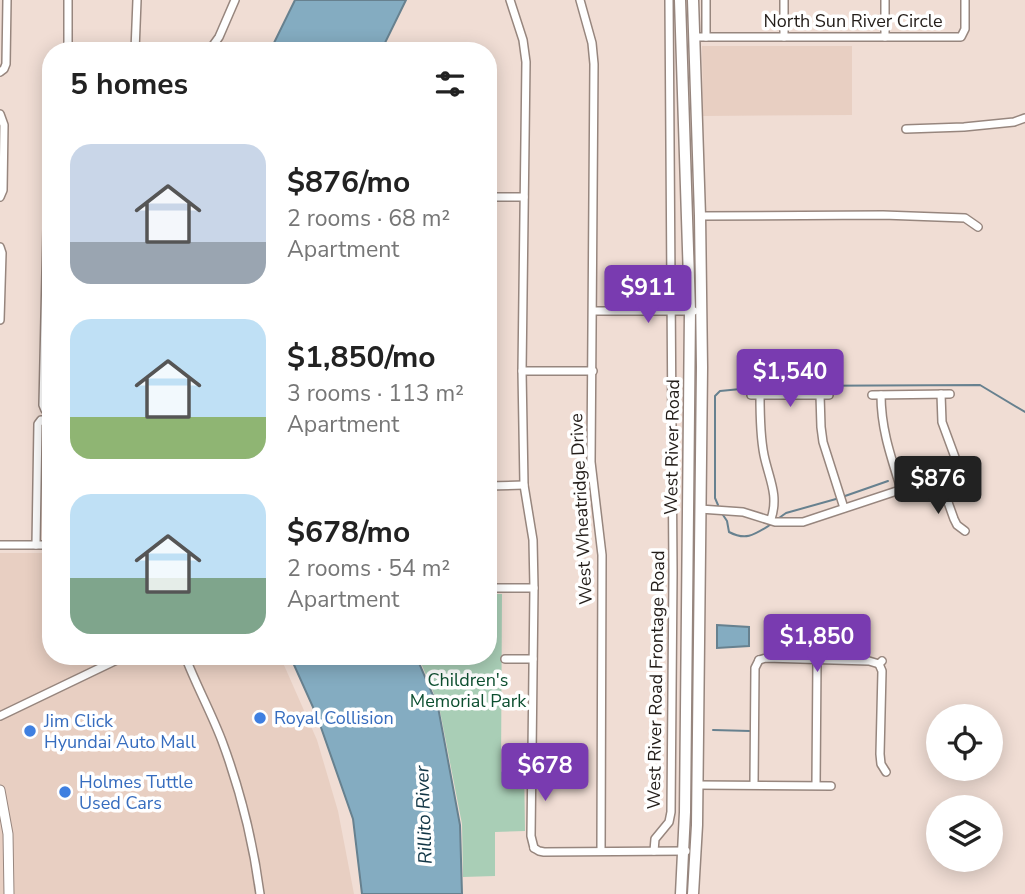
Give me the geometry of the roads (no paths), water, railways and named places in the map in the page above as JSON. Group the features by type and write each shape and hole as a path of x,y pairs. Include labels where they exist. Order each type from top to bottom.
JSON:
{"main road":[{"name":"West River Road","path":"680,0 696,311 700,509 696,850 693,894"},
{"name":"West River Road","path":"681,894 700,216 693,0"}],"street":[{"path":"0,72 6,64 3,29 7,0"},
{"path":"68,0 68,42"},
{"path":"135,42 136,0"},
{"path":"510,0 523,40 526,62 522,371 524,485 533,540 534,588 531,850 696,850"},
{"name":"West Wheatridge Drive","path":"580,0 592,43 594,64 592,462 602,555 601,851"},
{"name":"West River Road Frontage Road","path":"654,852 655,839 669,822 671,812 673,586 669,0"},
{"path":"706,0 706,37"},
{"path":"783,0 784,37"},
{"path":"885,0 885,37"},
{"name":"North Sun River Circle","path":"694,37 961,37 965,29 965,0"},
{"path":"215,42 232,1"},
{"path":"0,114 4,125 3,190 0,197"},
{"path":"906,129 964,127 1014,122 1025,118"},
{"path":"497,197 524,197"},
{"path":"700,216 883,215 965,219 978,227"},
{"path":"0,247 0,320"},
{"path":"593,312 696,311"},
{"path":"522,371 593,372"},
{"path":"700,509 743,512 781,522 803,522 949,474 958,469 942,422 941,394"},
{"path":"872,395 950,394"},
{"path":"771,519 775,495 764,457 755,395 824,395 821,427 823,442 844,508"},
{"path":"881,395 884,434 901,489"},
{"path":"36,545 38,424 42,420"},
{"path":"939,477 954,519 965,531"},
{"path":"497,486 524,485"},
{"path":"0,545 42,545"},
{"path":"497,588 534,588"},
{"path":"754,784 755,667 757,659 766,658 880,662 880,754 881,764 886,772"},
{"path":"505,659 533,659"},
{"path":"816,785 817,660"},
{"path":"0,716 106,665"},
{"path":"189,665 221,739 243,804 256,861 260,894"},
{"path":"697,785 831,786"},
{"path":"0,790 8,834 9,894"}],"water":[{"path":"295,0 406,0 385,42 274,42"},
{"path":"717,625 749,627 749,646 717,648"},
{"name":"Rillito River","path":"294,665 420,665 438,707 460,825 462,894 362,894 353,819 317,716"}],"waterway":[{"path":"718,505 715,498 715,396 720,391 772,386 980,385 1025,412"},
{"path":"908,474 946,461"},
{"path":"845,496 888,481"},
{"path":"779,518 786,513 836,499"},
{"path":"723,515 729,532 740,536 754,534 770,525"},
{"path":"713,730 750,731"}],"place":[{"name":"Royal Collision","path":"260,718"},
{"name":"Jim Click Hyundai Auto Mall","path":"30,731"},
{"name":"Holmes Tuttle Used Cars","path":"65,792"}],"park label":[{"name":"Children's Memorial Park","path":"468,690"}]}
